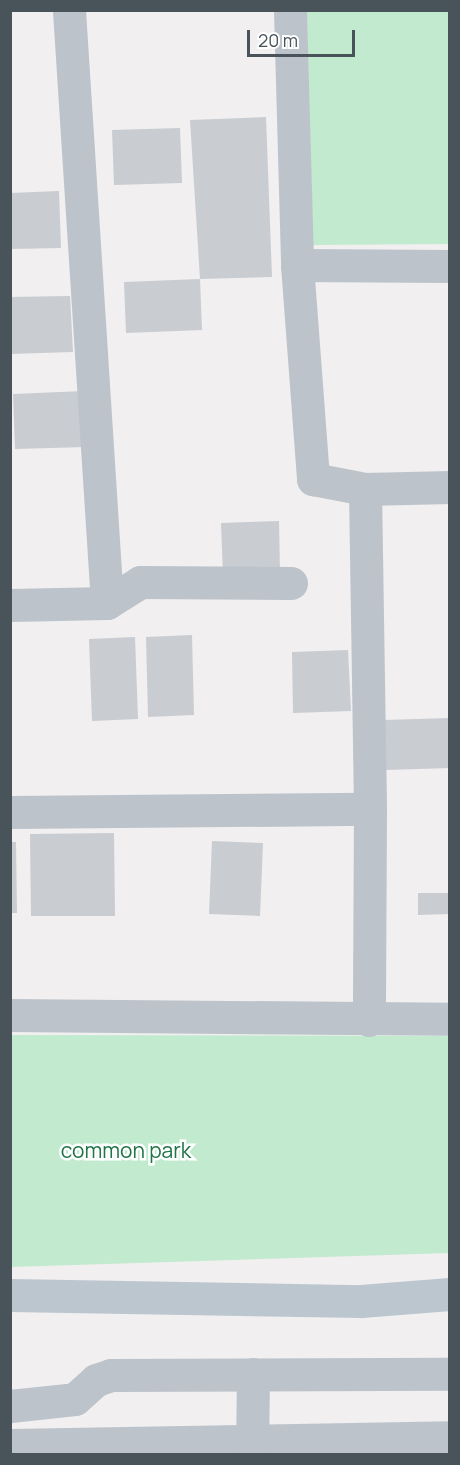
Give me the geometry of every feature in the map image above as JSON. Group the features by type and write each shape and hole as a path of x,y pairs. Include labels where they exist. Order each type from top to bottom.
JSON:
{"street":[{"path":"69,10 107,603"},
{"path":"290,10 297,265 313,479 365,489 450,487"},
{"path":"297,265 450,266"},
{"path":"365,489 370,809 369,1020"},
{"path":"10,605 107,603 140,582 291,582"},
{"path":"10,812 370,809"},
{"path":"10,1015 450,1019"},
{"path":"10,1295 361,1301 450,1294"},
{"path":"252,1447 253,1374"},
{"path":"10,1406 75,1399 96,1380 111,1375 450,1374"},
{"path":"10,1445 252,1447 450,1437"}],"green space":[{"path":"307,11 449,11 449,244 313,245"},
{"name":"common park","path":"10,1035 449,1036 449,1253 11,1267"}],"building":[{"path":"266,117 272,277 200,279 190,120"},
{"path":"180,128 182,183 114,185 112,130"},
{"path":"59,191 61,248 10,249 10,193"},
{"path":"200,279 202,330 126,333 124,282"},
{"path":"70,296 73,352 10,354 10,297"},
{"path":"84,391 86,447 15,449 13,394"},
{"path":"279,521 280,574 223,576 221,523"},
{"path":"192,635 194,715 148,717 146,637"},
{"path":"135,637 138,719 92,721 89,639"},
{"path":"348,650 351,711 293,713 292,652"},
{"path":"450,718 450,768 386,770 384,720"},
{"path":"114,833 115,916 31,916 30,834"},
{"path":"212,841 263,843 260,916 209,914"},
{"path":"10,842 16,842 17,913 10,913"},
{"path":"418,893 450,893 450,914 418,915"}]}
